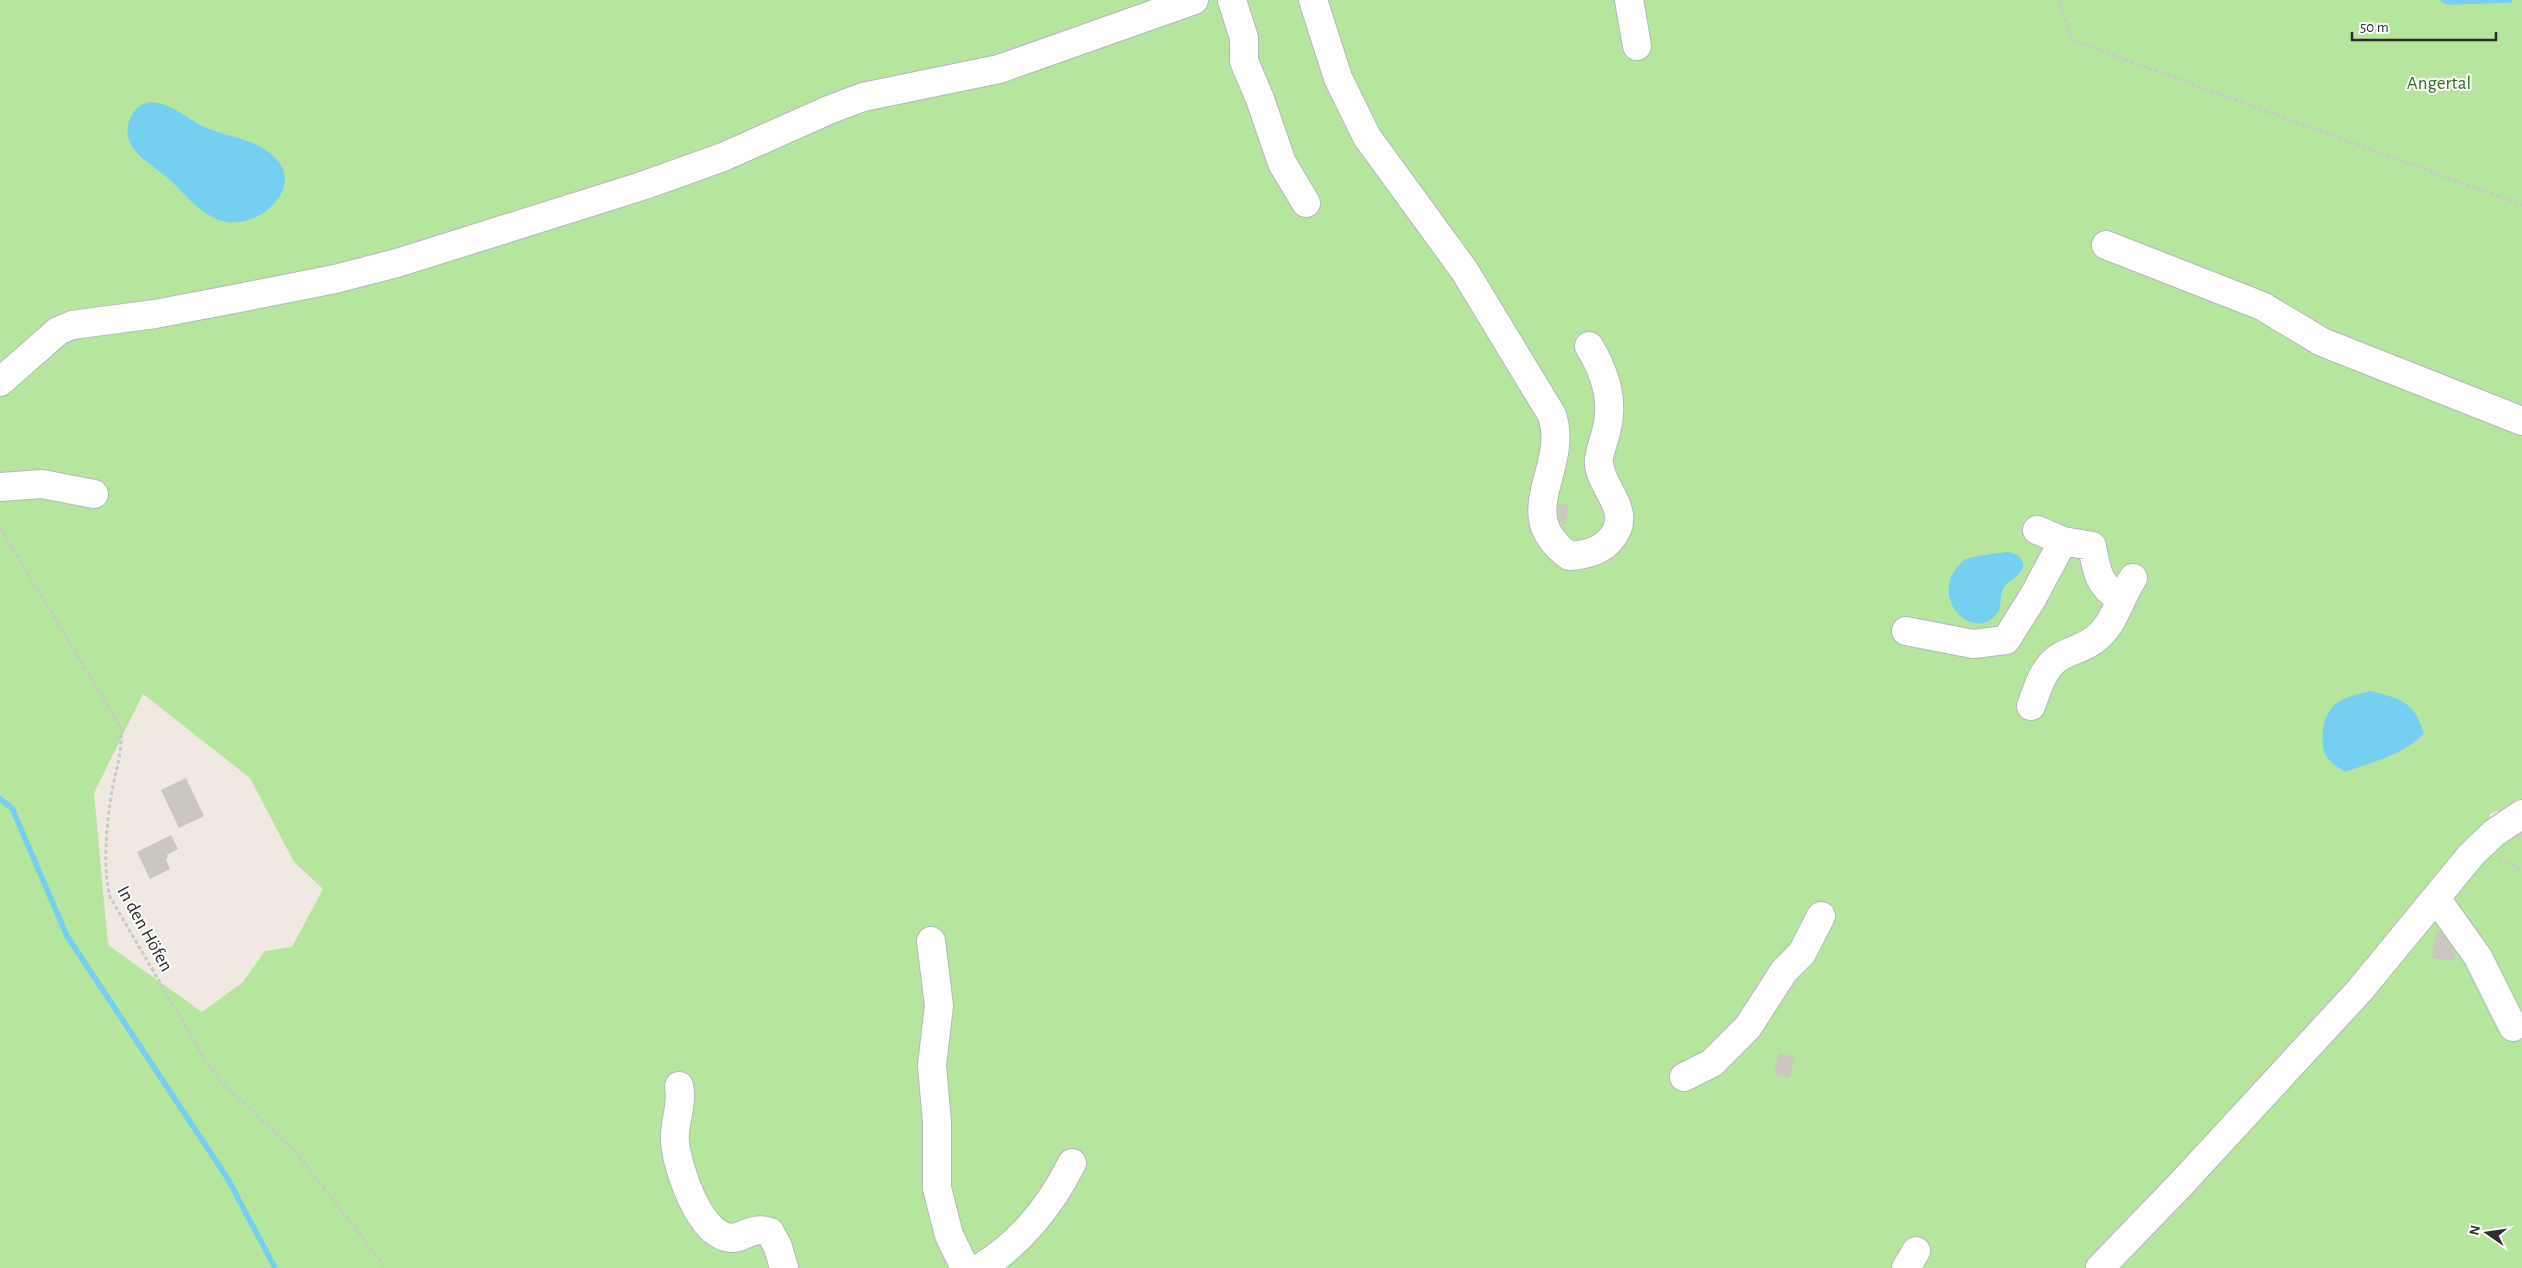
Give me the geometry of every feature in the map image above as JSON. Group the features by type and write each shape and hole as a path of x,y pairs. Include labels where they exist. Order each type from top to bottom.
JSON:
{"lane":[{"path":"0,382 58,331 72,325 155,314 239,298 335,279 397,263 642,186 723,157 831,109 863,97 999,69 1194,0"},
{"path":"1232,0 1244,38 1244,61 1260,99 1282,163 1306,203"},
{"path":"1313,0 1338,78 1367,137 1464,270 1552,415 1557,439 1553,463 1544,487 1542,520 1551,541 1569,556 1596,550 1608,542 1618,530 1620,517 1599,460 1610,414 1602,370 1589,346"},
{"path":"1629,0 1637,46"},
{"path":"2106,245 2262,306 2322,342 2522,421"},
{"path":"0,486 42,484 94,494"},
{"path":"2031,706 2046,669 2062,656 2079,650 2101,634 2118,609 2127,588 2109,592 2097,571 2092,546 2063,541 2037,530"},
{"path":"1906,631 1973,644 2006,640 2033,597 2063,541"},
{"path":"2100,1268 2298,1059 2360,990 2471,855 2494,832 2522,814"},
{"path":"2436,898 2478,957 2512,1027"},
{"path":"1684,1077 1712,1062 1748,1027 1779,979 1802,953 1821,916"},
{"path":"930,941 939,1006 932,1065 937,1123 937,1188 949,1235 978,1267 1006,1250 1028,1227 1064,1180 1072,1163"},
{"path":"679,1086 680,1102 675,1143 682,1176 693,1202 718,1234 726,1238 740,1236 755,1229 770,1232 778,1247 784,1268"}],"path":[{"path":"2059,0 2072,40 2111,56 2522,205"},
{"name":"In den Höfen","path":"0,526 121,728 123,747 110,803 106,883 110,897 207,1063 223,1084 296,1152 386,1268"}],"green space":[{"name":"Angertal","path":"0,0 2522,0 2522,1268 0,1268","holes":["143,694 250,778 294,862 323,889 292,947 265,951 243,982 202,1012 108,945 94,793","2499,810 2485,843 2490,814"]}],"water":[{"path":"149,102 171,108 204,127 256,144 271,154 282,167 285,180 281,193 273,205 247,221 231,222 216,219 197,206 133,148 128,130 130,119 137,108"},
{"path":"2011,552 2021,559 2023,568 2004,587 1999,611 1989,621 1979,624 1968,621 1959,615 1952,605 1949,594 1950,581 1956,569 1963,561 1969,558"},
{"path":"2371,691 2399,700 2411,708 2424,734 2397,753 2345,772 2331,762 2325,754 2322,739 2325,722 2328,714 2337,703 2349,697"}],"building":[{"path":"1559,504 1568,505 1566,524 1562,524 1559,519"},
{"path":"186,778 204,816 179,828 161,790"},
{"path":"171,835 178,849 167,855 166,859 170,869 150,879 137,852"},
{"path":"2436,931 2441,932 2455,952 2454,961 2432,958"},
{"path":"1779,1053 1795,1057 1790,1078 1774,1074"}],"waterway":[{"path":"2443,0 2448,2 2510,0"},
{"path":"0,799 12,808 67,936 228,1179 275,1268"}]}
